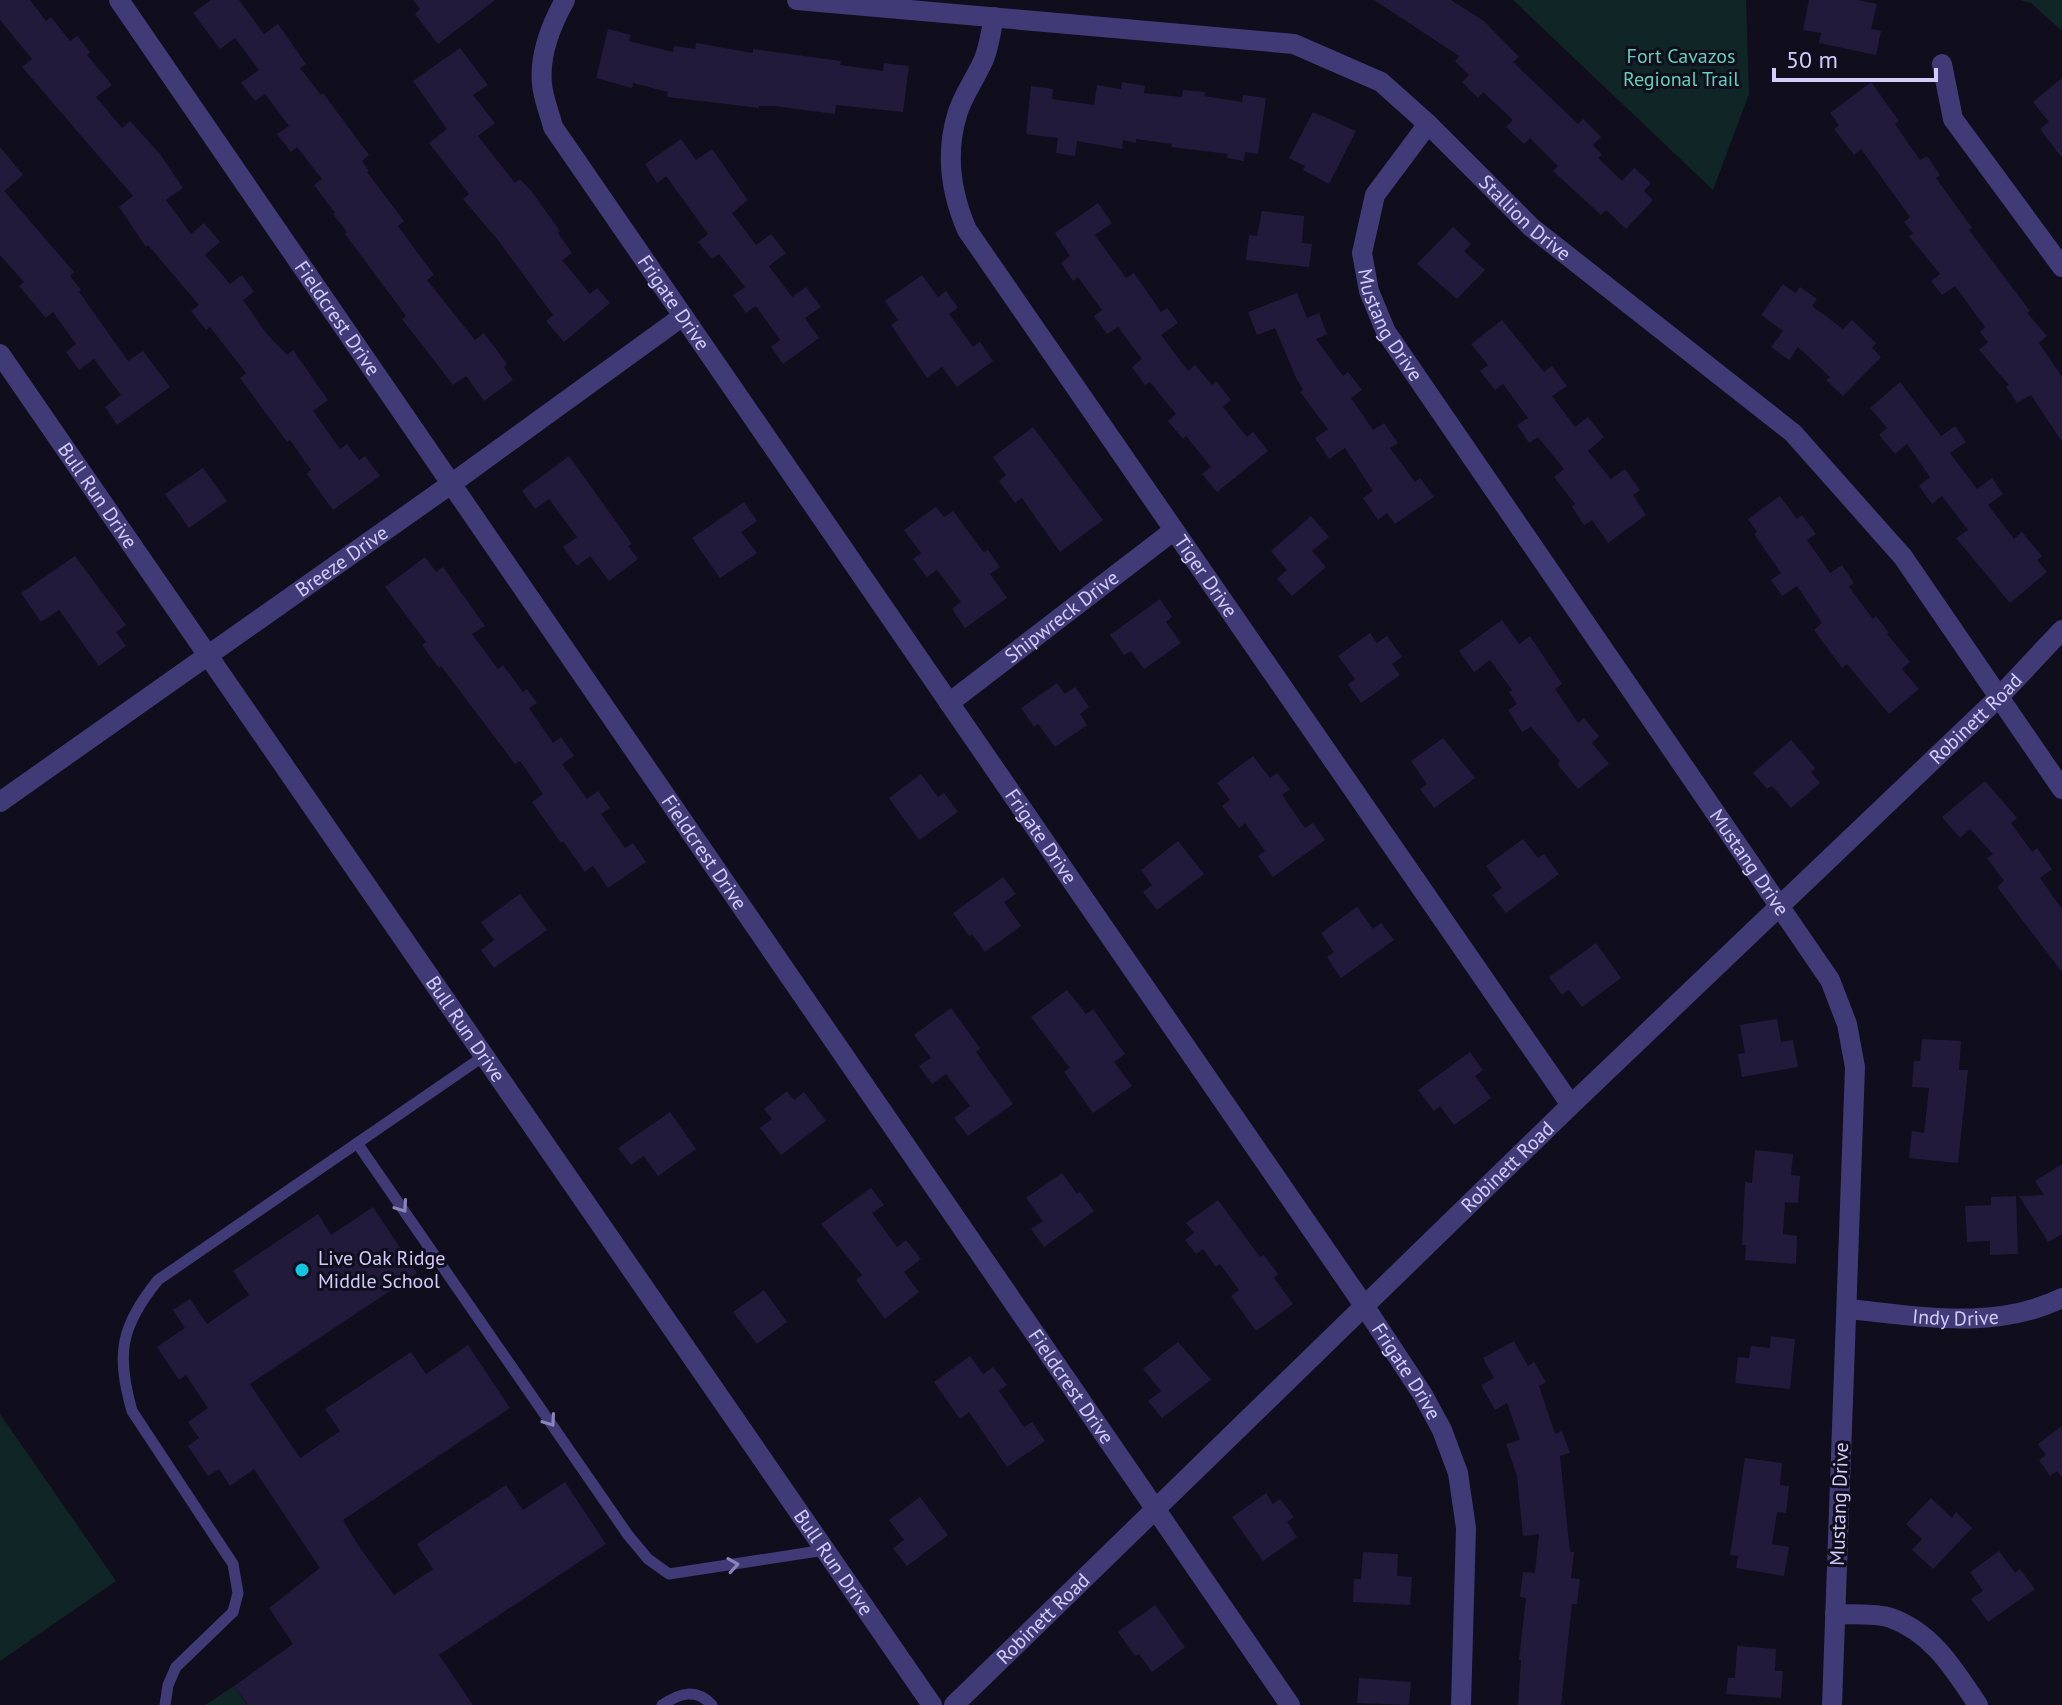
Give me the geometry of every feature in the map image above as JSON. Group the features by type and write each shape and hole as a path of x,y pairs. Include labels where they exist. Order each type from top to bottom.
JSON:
{"street":[{"name":"Fieldcrest Drive","path":"119,0 1290,1705"},
{"name":"Frigate Drive","path":"565,0 544,54 542,85 553,127 1365,1307 1423,1395 1442,1430 1458,1473 1466,1528 1461,1705"},
{"name":"Stallion Drive","path":"797,0 1294,44 1381,82 1428,124 1531,227 1793,433 1903,557 2062,789"},
{"name":"Tiger Drive","path":"994,17 985,56 957,113 951,157 951,180 967,230 1571,1105"},
{"path":"1942,64 1953,119 2062,267"},
{"name":"Mustang Drive","path":"1428,124 1375,195 1362,253 1369,291 1386,332 1830,980 1847,1024 1855,1067 1832,1705"},
{"name":"Breeze Drive","path":"0,802 683,316"},
{"name":"Bull Run Drive","path":"0,354 932,1705"},
{"name":"Shipwreck Drive","path":"949,703 1173,531"},
{"name":"Robinett Road","path":"954,1705 1571,1105 1999,697 2062,630"},
{"name":"Indy Drive","path":"1848,1309 1950,1320 2000,1316 2061,1301"},
{"path":"1835,1614 1890,1618 1925,1637 1948,1660 1978,1705"}],"lane":[{"path":"165,1705 168,1685 176,1667 233,1612 238,1593 233,1564 132,1411 123,1382 121,1353 132,1316 158,1280 484,1056"},
{"path":"357,1143 628,1535 648,1559 669,1574 825,1550"},
{"path":"662,1705 675,1696 690,1692 706,1698 712,1705"}],"green space":[{"name":"Fort Cavazos Regional Trail","path":"1513,0 1746,0 1749,94 1713,190"},
{"path":"2020,0 2062,0 2062,31 2031,3"},
{"path":"0,1414 116,1581 0,1661"},
{"path":"234,1686 247,1705 205,1705"}],"building":[{"path":"0,0 30,0 46,21 51,17 70,41 77,36 90,52 87,55 112,85 96,97 122,128 130,121 160,154 183,188 166,200 191,234 204,223 220,242 205,255 230,284 242,275 254,292 243,300 266,333 287,355 293,350 328,400 313,411 340,449 347,444 359,460 365,456 380,476 333,510 307,474 311,470 290,440 287,442 240,378 246,373 210,327 206,330 191,311 199,305 148,245 146,247 119,207 133,196 22,67 32,59 0,20"},
{"path":"211,0 239,0 264,34 278,24 306,64 300,68 321,95 323,93 369,155 362,161 367,172 404,221 398,226 434,275 427,280 475,340 484,333 507,364 504,367 513,380 484,401 466,376 453,385 402,319 406,316 345,234 347,232 335,213 314,185 322,179 297,147 291,152 277,134 289,126 265,94 255,101 241,83 259,70 235,38 220,49 193,13"},
{"path":"413,0 495,0 438,44 415,14 420,9"},
{"path":"1374,0 1451,0 1484,21 1519,57 1513,62 1578,124 1583,119 1601,137 1593,145 1602,155 1598,158 1622,181 1634,168 1651,183 1644,191 1653,200 1626,229 1606,210 1601,215 1553,171 1558,166 1530,138 1524,144 1506,127 1513,120 1483,92 1478,98 1462,82 1469,75 1455,61 1459,56"},
{"path":"1809,0 1858,0 1877,4 1871,29 1881,31 1876,55 1819,43 1821,33 1803,30"},
{"path":"608,29 631,35 629,41 673,52 674,46 695,49 696,43 753,53 753,49 841,61 840,65 883,71 884,63 909,66 903,112 836,105 835,114 774,106 759,108 667,97 668,92 633,83 632,88 596,78"},
{"path":"460,48 488,85 473,95 495,123 478,136 515,183 520,179 532,192 560,231 558,233 572,253 562,260 590,294 597,288 610,303 564,342 546,321 553,315 463,199 469,194 429,143 447,129 413,81"},
{"path":"2062,78 2062,158 2040,129 2049,122 2033,102"},
{"path":"1122,82 1145,86 1144,93 1182,97 1183,90 1205,92 1204,96 1242,102 1243,95 1266,98 1258,154 1245,152 1244,161 1227,158 1228,154 1136,139 1136,143 1123,140 1122,149 1077,141 1075,156 1056,153 1058,138 1026,134 1031,86 1053,89 1052,99 1094,105 1097,85 1121,89"},
{"path":"1871,82 1899,121 1895,124 1920,160 1927,156 1940,175 1936,178 1972,228 1969,230 2030,311 2027,313 2047,336 2039,343 2062,377 2062,442 2031,395 2017,403 2006,387 2009,385 1979,350 1988,342 1980,332 1985,327 1955,286 1942,295 1931,281 1940,274 1909,236 1913,233 1904,222 1910,217 1861,149 1854,155 1834,129 1839,125 1830,113"},
{"path":"1313,112 1356,131 1329,184 1303,170 1305,166 1289,158"},
{"path":"681,139 696,160 712,149 748,200 732,213 756,245 771,234 786,253 769,266 792,297 806,287 821,307 805,318 819,338 783,364 771,347 780,340 756,306 746,313 733,295 745,287 719,254 712,259 698,242 708,234 666,176 657,183 645,164"},
{"path":"0,147 23,175 4,191 74,272 70,276 81,290 79,292 128,361 143,351 170,387 117,425 105,407 121,395 94,359 79,370 66,352 76,344 53,312 46,318 19,286 24,282 0,255"},
{"path":"1098,203 1112,223 1095,235 1126,278 1134,273 1161,312 1167,308 1178,323 1161,335 1188,371 1195,365 1212,385 1216,381 1231,400 1223,407 1247,437 1253,432 1268,451 1217,492 1202,474 1211,467 1186,436 1183,439 1168,421 1176,414 1150,382 1145,385 1132,367 1142,359 1118,327 1107,334 1094,316 1102,310 1078,277 1073,281 1061,263 1070,256 1055,233"},
{"path":"1262,211 1304,216 1302,243 1312,244 1309,267 1246,260 1249,235 1257,236"},
{"path":"1453,227 1471,244 1464,251 1485,270 1457,299 1417,264"},
{"path":"922,275 938,297 946,291 958,308 949,314 973,347 980,342 993,361 957,387 942,367 927,378 891,325 898,320 885,301"},
{"path":"1783,284 1795,293 1800,287 1817,299 1812,306 1843,329 1852,320 1876,343 1872,348 1881,357 1843,396 1826,380 1830,377 1798,347 1789,360 1771,347 1783,331 1761,315"},
{"path":"1297,293 1307,318 1319,313 1327,334 1316,339 1343,376 1348,372 1362,390 1351,398 1373,430 1384,423 1398,443 1390,448 1415,482 1420,478 1434,497 1395,524 1387,513 1378,520 1363,498 1373,491 1345,448 1329,459 1315,438 1328,429 1300,392 1303,389 1275,328 1257,335 1248,312"},
{"path":"1502,320 1544,372 1552,366 1567,386 1552,396 1575,427 1588,417 1604,437 1588,451 1611,479 1625,469 1640,490 1633,495 1646,515 1608,543 1592,520 1584,525 1572,507 1575,504 1554,477 1564,469 1538,437 1529,443 1517,425 1528,418 1503,384 1495,390 1480,371 1488,365 1471,344"},
{"path":"1900,382 1941,436 1955,426 1966,442 1950,453 1977,489 1992,478 2003,494 1988,505 2014,539 2022,532 2042,556 2037,560 2047,572 2010,603 1956,538 1968,530 1942,496 1932,504 1919,486 1930,477 1907,444 1895,454 1879,435 1887,428 1870,408"},
{"path":"1033,427 1103,520 1060,552 1022,498 1015,503 999,481 1006,475 993,457"},
{"path":"569,456 632,544 628,546 638,559 609,581 590,556 577,566 563,547 577,537 549,499 535,509 522,491"},
{"path":"203,468 227,501 189,528 165,494"},
{"path":"1780,496 1797,519 1802,515 1816,534 1807,540 1830,573 1842,565 1854,583 1849,587 1873,619 1876,616 1910,662 1902,669 1919,689 1889,714 1847,664 1842,668 1814,630 1822,623 1797,586 1782,596 1771,580 1781,573 1754,534 1757,532 1748,519"},
{"path":"744,502 757,521 741,532 757,553 720,578 692,538"},
{"path":"936,507 944,517 953,511 984,553 988,550 1000,567 990,574 1007,598 965,628 952,609 961,602 937,570 927,577 913,559 921,553 904,530"},
{"path":"1311,516 1329,537 1312,551 1326,567 1292,596 1277,579 1287,570 1271,551"},
{"path":"75,556 126,625 116,632 126,646 99,666 59,610 41,622 21,593"},
{"path":"425,557 436,572 443,567 485,626 472,634 498,669 503,665 523,692 527,689 537,703 529,708 553,743 561,737 574,756 562,764 587,799 598,791 610,808 601,814 625,848 633,843 646,862 608,888 593,866 585,872 563,841 561,843 532,802 543,794 520,761 515,764 441,666 439,668 422,645 426,642 385,587"},
{"path":"1160,599 1172,617 1166,622 1181,643 1144,669 1131,651 1124,655 1110,635"},
{"path":"1502,620 1519,644 1530,636 1562,684 1555,689 1578,723 1584,718 1599,736 1592,743 1609,764 1578,789 1557,764 1560,761 1531,727 1522,732 1508,710 1517,704 1509,692 1512,690 1490,660 1474,672 1459,651"},
{"path":"1370,633 1377,643 1387,636 1402,657 1392,664 1400,675 1361,703 1348,684 1355,679 1338,656"},
{"path":"1057,683 1065,694 1075,687 1089,707 1080,714 1087,725 1055,747 1038,724 1034,727 1021,708"},
{"path":"1443,738 1475,778 1434,808 1420,789 1427,784 1411,761"},
{"path":"1791,740 1815,768 1811,772 1820,783 1791,808 1772,786 1767,789 1753,773"},
{"path":"1253,756 1270,778 1277,773 1290,789 1282,795 1305,828 1313,823 1325,840 1273,877 1258,856 1265,851 1245,823 1239,828 1222,806 1230,800 1217,783"},
{"path":"921,774 938,797 944,793 958,812 919,840 889,798"},
{"path":"1985,781 2017,818 2011,823 2032,852 2037,848 2052,869 2040,878 2062,909 2062,972 1997,887 2004,881 1987,858 1993,854 1970,829 1960,838 1942,817"},
{"path":"1523,839 1538,858 1544,854 1559,874 1506,913 1492,895 1502,888 1486,866"},
{"path":"1178,841 1204,874 1157,910 1143,892 1152,885 1141,870"},
{"path":"1003,877 1016,894 1004,902 1021,926 985,952 953,913"},
{"path":"520,894 547,930 494,968 481,950 494,940 481,922"},
{"path":"1357,907 1373,929 1381,923 1394,940 1341,978 1327,957 1334,952 1321,933"},
{"path":"1596,943 1621,978 1582,1007 1569,990 1562,995 1549,977"},
{"path":"1067,990 1086,1014 1093,1009 1125,1054 1114,1062 1132,1086 1093,1113 1064,1072 1070,1068 1031,1017"},
{"path":"951,1008 980,1048 976,1052 1013,1104 968,1136 954,1118 970,1106 946,1074 932,1084 919,1066 931,1058 914,1035"},
{"path":"1777,1019 1781,1042 1793,1040 1798,1067 1742,1077 1738,1054 1745,1053 1740,1025"},
{"path":"1922,1039 1961,1041 1959,1070 1968,1070 1958,1163 1909,1158 1912,1131 1924,1133 1929,1088 1912,1087 1914,1061 1920,1061"},
{"path":"1470,1052 1483,1070 1475,1076 1491,1098 1454,1125 1440,1106 1434,1111 1418,1090"},
{"path":"787,1091 794,1100 804,1092 826,1121 781,1155 760,1128 772,1119 764,1109"},
{"path":"670,1112 696,1149 658,1176 644,1156 631,1165 618,1148"},
{"path":"1755,1150 1793,1154 1791,1175 1800,1176 1798,1203 1785,1202 1783,1234 1797,1236 1796,1264 1745,1260 1746,1245 1742,1245 1745,1182 1752,1183"},
{"path":"2062,1164 2062,1234 2048,1242 2019,1196 2044,1195 2035,1181"},
{"path":"1062,1173 1094,1211 1044,1247 1031,1229 1043,1221 1026,1198"},
{"path":"871,1188 884,1205 872,1213 897,1247 906,1240 921,1259 904,1272 919,1292 885,1319 856,1280 862,1275 821,1224"},
{"path":"2016,1196 2018,1254 1990,1255 1990,1241 1967,1242 1965,1206 1991,1205 1991,1197"},
{"path":"1218,1200 1260,1257 1264,1255 1278,1274 1274,1278 1293,1304 1256,1331 1231,1296 1239,1290 1220,1264 1216,1267 1203,1249 1196,1254 1185,1240 1194,1233 1186,1223"},
{"name":"Live Oak Ridge Middle School","path":"373,1207 417,1273 250,1384 300,1458 340,1431 325,1409 411,1352 426,1374 468,1345 510,1408 343,1520 358,1545 394,1595 433,1569 417,1544 506,1485 523,1510 565,1482 606,1544 439,1655 473,1705 248,1705 234,1686 293,1644 269,1608 320,1568 254,1469 230,1486 219,1469 208,1476 188,1446 199,1438 188,1422 208,1408 186,1375 179,1380 157,1347 185,1328 173,1310 190,1299 207,1324 249,1295 233,1271 318,1214 331,1235"},
{"path":"764,1290 787,1322 757,1344 733,1312"},
{"path":"1771,1336 1795,1339 1790,1389 1735,1383 1738,1357 1749,1358 1751,1346 1770,1348"},
{"path":"1514,1341 1528,1366 1534,1362 1546,1382 1539,1386 1555,1434 1562,1431 1570,1453 1560,1456 1570,1552 1574,1552 1571,1578 1580,1579 1577,1604 1572,1604 1561,1705 1518,1705 1526,1598 1520,1597 1523,1572 1535,1573 1539,1534 1523,1536 1517,1476 1506,1444 1520,1440 1507,1403 1495,1410 1481,1385 1494,1378 1483,1358"},
{"path":"1178,1342 1211,1380 1162,1418 1148,1401 1161,1391 1143,1369"},
{"path":"970,1356 983,1374 993,1367 1007,1385 999,1391 1024,1427 1032,1422 1045,1441 1007,1467 969,1412 960,1419 934,1382"},
{"path":"2062,1426 2062,1478 2057,1471 2050,1476 2039,1460 2046,1455 2038,1444"},
{"path":"1745,1458 1782,1463 1780,1485 1789,1486 1786,1513 1777,1512 1772,1544 1789,1547 1784,1576 1736,1568 1738,1556 1730,1555"},
{"path":"1266,1493 1273,1504 1280,1499 1294,1517 1287,1522 1297,1537 1263,1561 1232,1517"},
{"path":"920,1497 948,1535 907,1566 893,1548 904,1540 889,1520"},
{"path":"1931,1498 1952,1518 1956,1512 1972,1528 1933,1569 1912,1550 1922,1539 1906,1524"},
{"path":"1999,1551 2015,1573 2020,1569 2035,1589 1988,1622 1971,1599 1983,1591 1970,1572"},
{"path":"1363,1552 1398,1554 1397,1576 1412,1577 1410,1605 1353,1602 1354,1579 1361,1579"},
{"path":"1155,1605 1185,1647 1152,1672 1139,1654 1135,1656 1118,1632"},
{"path":"1737,1646 1776,1649 1775,1671 1783,1671 1781,1698 1726,1694 1728,1678 1735,1678"},
{"path":"1359,1678 1411,1682 1409,1705 1357,1703"}],"place":[{"name":"Live Oak Ridge Middle School","path":"302,1270"}]}
